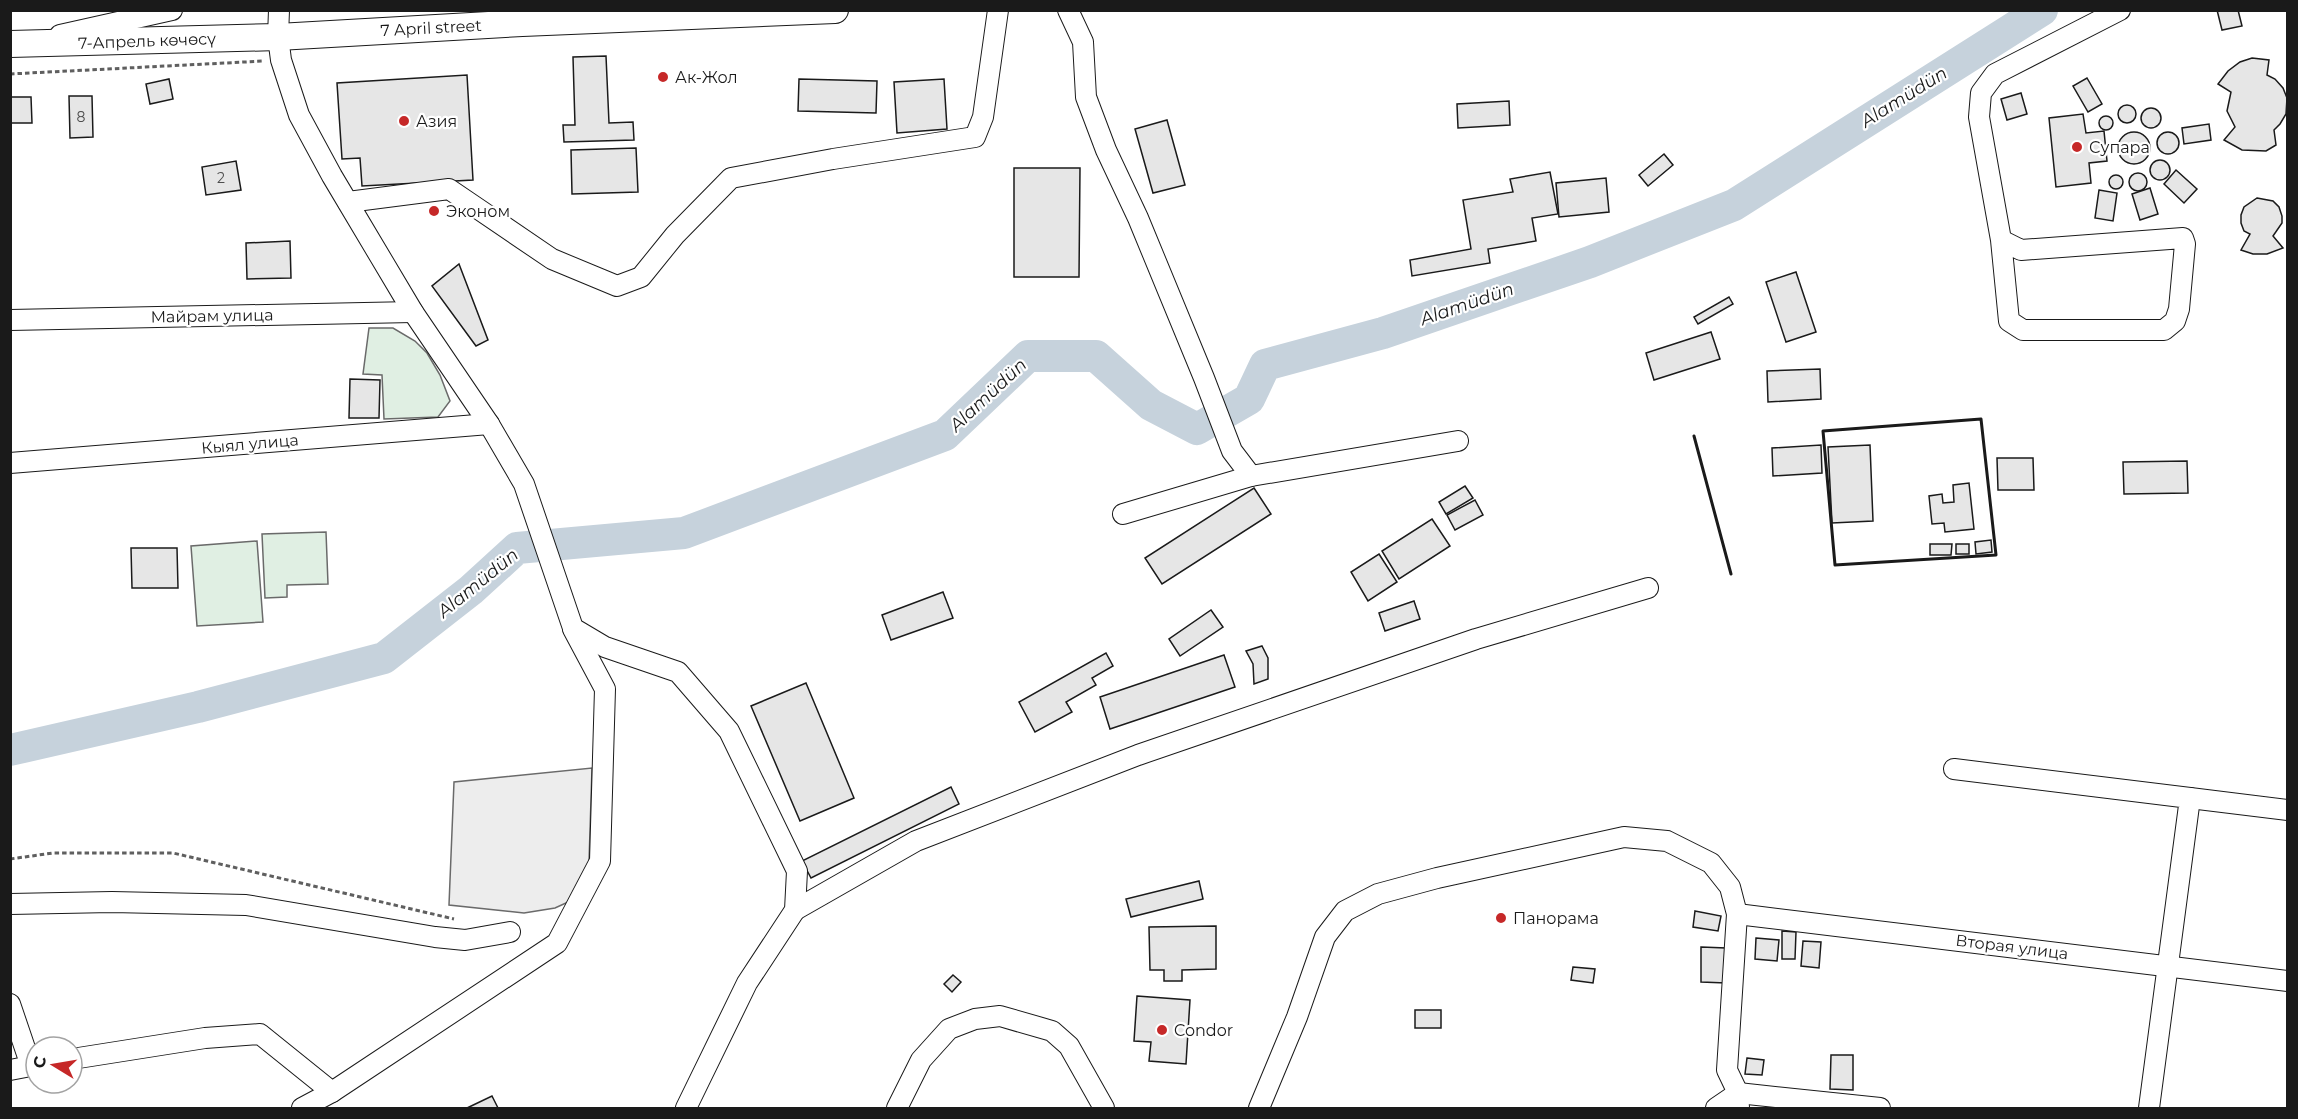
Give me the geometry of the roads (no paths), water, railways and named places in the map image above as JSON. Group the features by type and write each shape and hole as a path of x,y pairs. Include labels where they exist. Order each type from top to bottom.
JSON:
{"main road":[{"name":"7 April street","path":"280,49 522,23 835,10"},
{"name":"7-Апрель көчөсү","path":"13,44 280,49"}],"street":[{"path":"13,44 172,10"},
{"path":"279,10 280,49 299,114 413,312 489,424 524,484 573,628 605,689 600,861 557,943 332,1092 302,1108"},
{"path":"348,202 449,189 552,259 617,286 641,278 675,235 731,178 833,159 975,137 983,117 998,10"},
{"path":"1068,10 1083,42 1086,98 1106,150 1138,218 1233,451 1251,476"},
{"path":"2001,240 2021,250 2183,238 2185,244 2180,309 2175,321 2164,330 2023,330 2009,321 2001,240 1979,117 1981,93 1995,74 2120,10"},
{"name":"Майрам улица","path":"10,320 413,312"},
{"name":"Кыял улица","path":"10,463 489,424"},
{"path":"1123,514 1251,476 1458,441"},
{"path":"686,1108 747,983 795,910 916,841 1138,754 1476,639 1648,588"},
{"path":"573,628 605,647 678,672 729,731 797,871 795,910"},
{"path":"1954,769 2288,810"},
{"path":"2149,1108 2190,798"},
{"path":"1259,1108 1297,1017 1325,937 1345,911 1378,894 1437,878 1624,837 1667,841 1712,863 1730,887 1737,914 1727,1070 1739,1101"},
{"path":"10,903 112,902 246,905 435,938 465,940 510,932"},
{"name":"Вторая улица","path":"1737,914 2288,981"},
{"path":"10,1004 24,1041"},
{"path":"897,1108 921,1060 949,1029 975,1019 1000,1016 1052,1031 1069,1046 1104,1108"},
{"path":"84,1057 205,1038 260,1034 332,1092"},
{"path":"1716,1108 1739,1101 1880,1108"}],"waterway":[{"name":"Alamüdün","path":"10,750 198,707 384,658 471,590 517,548 684,533 945,435 1028,356 1096,356 1151,405 1197,429 1249,399 1265,365 1383,333 1590,262 1734,205 2042,10"}],"place":[{"name":"Ак-Жол","path":"663,77"},
{"name":"Азия","path":"404,121"},
{"name":"Супара","path":"2077,147"},
{"name":"Эконом","path":"434,211"},
{"name":"Панорама","path":"1501,918"},
{"name":"Condor","path":"1162,1030"}]}
